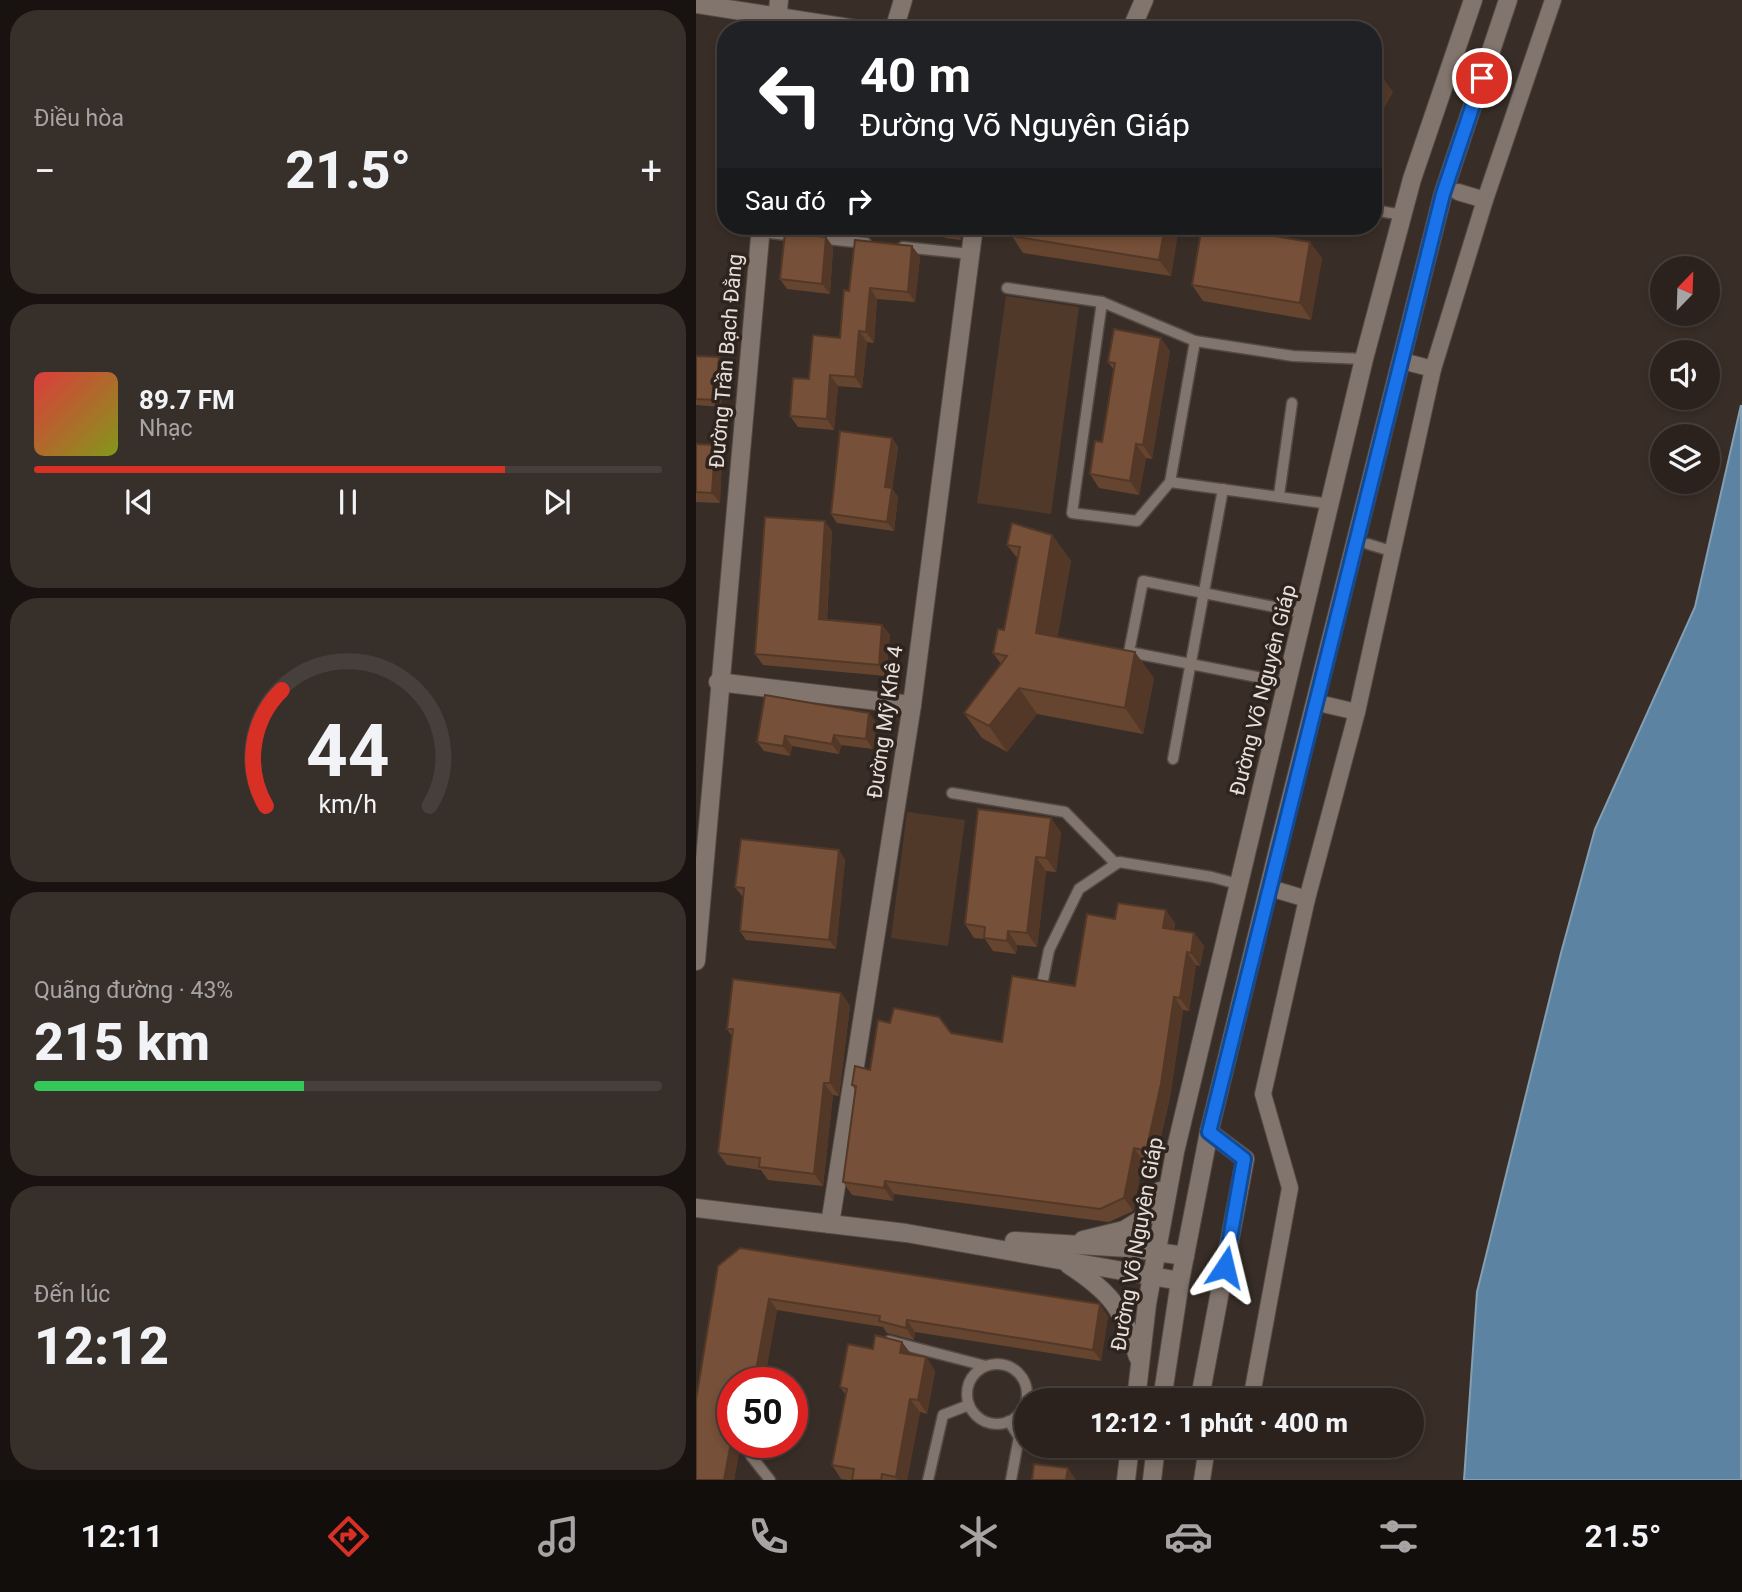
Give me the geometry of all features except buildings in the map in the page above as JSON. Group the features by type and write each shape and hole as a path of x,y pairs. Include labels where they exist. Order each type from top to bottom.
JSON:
{"main road":[{"path":"776,21 779,0"},
{"path":"897,21 903,0"},
{"path":"1135,21 1144,0"},
{"name":"Đường Võ Nguyên Giáp","path":"1137,1388 1152,1275 1175,1152 1241,886 1364,359 1403,215 1473,0"},
{"path":"1164,1388 1180,1281 1209,1132 1443,194 1509,0"},
{"path":"696,4 764,21"},
{"name":"Đường Trần Bạch Đằng","path":"696,961 718,682 760,235"},
{"name":"Đường Mỹ Khê 4","path":"830,1224 912,705 973,235"},
{"path":"718,682 912,705"},
{"path":"1202,1388 1244,1159 1209,1132"},
{"path":"1062,1252 1124,1230 1152,1213 1175,1152"},
{"path":"696,1208 1062,1252 1156,1252 1185,1256"},
{"path":"1062,1252 1180,1281"},
{"path":"1062,1252 1101,1286 1126,1320 1140,1363"},
{"path":"1126,1480 1129,1458"},
{"path":"1152,1480 1155,1458"}],"street":[{"path":"1253,1388 1290,1188 1263,1094 1307,899 1358,712 1391,551 1433,369 1485,200 1553,0"},
{"path":"1458,192 1485,200"},
{"path":"1410,363 1433,369"},
{"path":"1327,705 1358,712"},
{"path":"1280,891 1307,899"},
{"path":"1202,1480 1205,1458"}],"lane":[{"path":"1382,212 1403,215"},
{"path":"806,235 874,244"},
{"path":"888,246 971,254"},
{"path":"1008,288 1102,302 1195,341 1293,356 1364,359"},
{"path":"1102,302 1072,513 1137,521 1170,482 1195,341"},
{"path":"1279,495 1292,404"},
{"path":"1170,482 1330,504"},
{"path":"1173,759 1223,489"},
{"path":"1368,544 1391,551"},
{"path":"1288,683 1129,652 1143,581 1305,613"},
{"path":"952,793 1065,812 1116,864"},
{"path":"1043,981 1049,950 1079,889 1119,862 1212,877 1241,886"},
{"path":"876,1338 986,1366 1004,1365 1013,1369 1025,1383 1025,1388"},
{"path":"986,1366 971,1378 968,1387 969,1405 974,1413 990,1423 1009,1421 1014,1417"},
{"path":"928,1480 943,1415 969,1405"},
{"path":"1009,1421 1019,1437 1011,1480"},
{"path":"752,1458 770,1480"}],"shaded area":[{"path":"1006,296 1079,307 1051,514 977,503"},
{"path":"907,812 965,820 948,946 891,938"}],"water":[{"path":"1741,405 1741,1480 1464,1480 1477,1292 1561,953 1595,829 1695,607"}],"route":[{"path":"1225,1267 1244,1159 1209,1132 1443,194 1482,78"}]}
